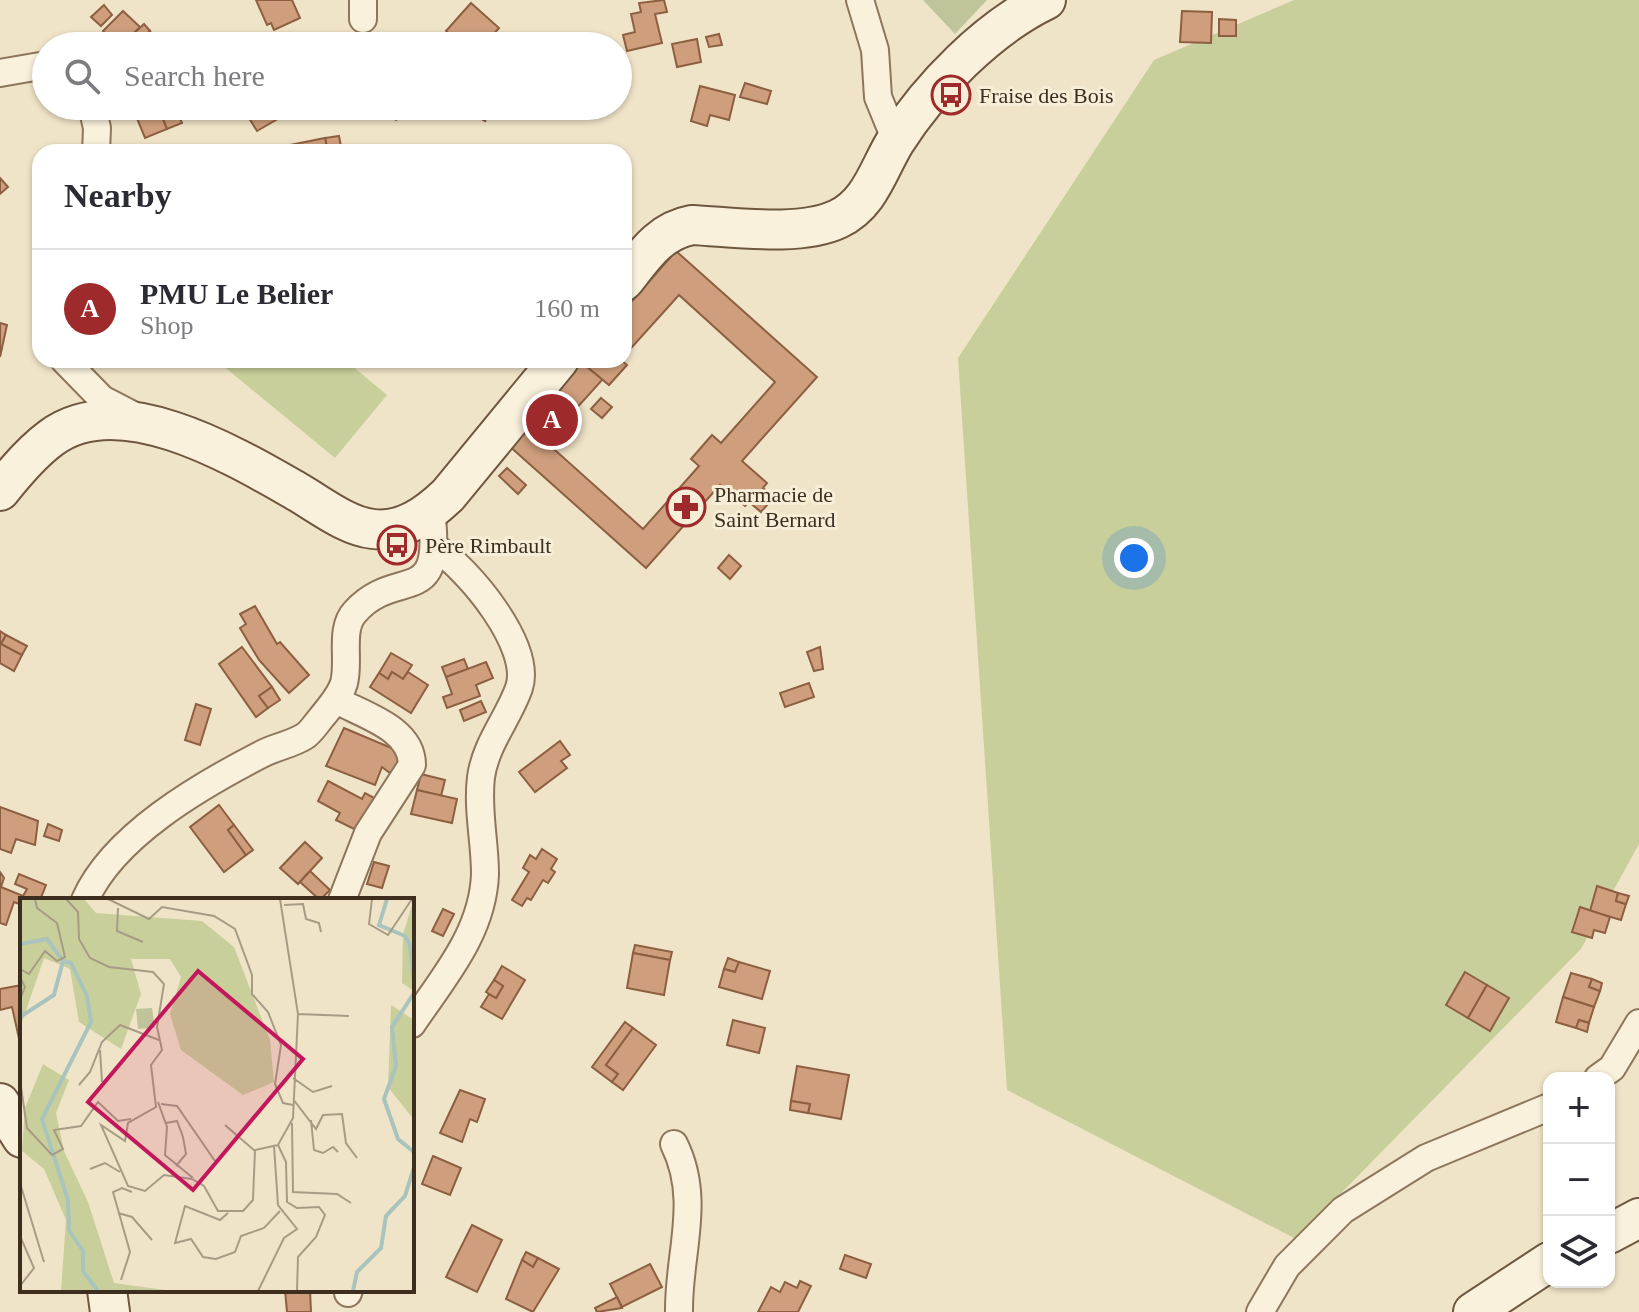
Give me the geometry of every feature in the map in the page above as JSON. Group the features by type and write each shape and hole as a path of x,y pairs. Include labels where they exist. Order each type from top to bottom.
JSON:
{"street":[{"path":"860,0 875,50 878,97 896,141"},
{"path":"632,271 651,247 674,228 692,225 810,228 840,219 866,199 896,141 982,42 1022,12 1046,0"},
{"path":"0,73 32,67"},
{"path":"95,120 96,144"},
{"path":"72,368 102,399 150,424 247,463 352,523 371,529 399,526 433,530 481,589 514,648 521,672 519,687 492,740 482,768 478,799 485,874 470,936 414,1021"},
{"path":"86,898 110,860 192,792 264,753 306,735 336,700 347,668 350,619 374,598 420,578 433,562 433,530 448,495 552,368"},
{"path":"0,491 53,436 94,420 150,424"},
{"path":"336,700 403,737 412,755 412,765 368,833 343,898"},
{"path":"1606,1072 1612,1068 1639,1023"},
{"path":"0,1103 20,1135"},
{"path":"1260,1312 1287,1266 1343,1210 1426,1158 1543,1109"},
{"path":"674,1144 689,1197 689,1225 679,1312"},
{"path":"1615,1231 1639,1218"},
{"path":"1473,1312 1543,1266"},
{"path":"107,1292 110,1312"}],"green space":[{"path":"923,0 987,0 955,34"},
{"path":"1294,0 1639,0 1639,844 1581,949 1296,1239 1007,1090 958,358 1154,60"},
{"path":"226,368 355,368 387,395 335,458"}],"building":[{"path":"256,0 292,0 300,18 274,30 271,23 267,25"},
{"path":"664,0 667,12 655,14 662,43 632,50 632,33 635,32 631,14 641,12 639,3"},
{"path":"471,3 499,28 495,32 446,31"},
{"path":"104,5 112,15 101,26 91,17"},
{"path":"123,11 140,27 135,32 103,31"},
{"path":"1182,11 1212,12 1211,43 1180,42"},
{"path":"1219,19 1236,20 1236,36 1219,36"},
{"path":"144,24 150,31 149,32 135,32"},
{"path":"719,34 722,45 709,47 706,37"},
{"path":"697,39 701,62 677,67 672,44"},
{"path":"745,83 771,91 767,104 740,97"},
{"path":"700,86 735,95 729,120 710,115 707,126 691,121"},
{"path":"138,120 163,120 167,129 145,138"},
{"path":"163,120 181,120 182,123 167,129"},
{"path":"250,120 276,120 257,131"},
{"path":"339,136 340,144 326,144 325,138"},
{"path":"325,138 326,144 295,144"},
{"path":"0,178 8,187 0,194"},
{"path":"676,251 817,377 742,461 767,483 763,488 774,497 761,512 749,502 745,506 720,485 646,568 506,443 574,368 589,368 603,379 546,442 643,529 699,466 691,459 712,435 721,443 775,382 679,295 632,347 632,301"},
{"path":"0,323 7,325 0,357"},
{"path":"588,368 624,368 609,385"},
{"path":"601,398 612,407 602,418 591,409"},
{"path":"507,468 526,485 518,494 499,476"},
{"path":"403,538 403,552 381,554 381,540"},
{"path":"729,555 741,566 730,579 718,568"},
{"path":"255,606 277,644 280,642 309,675 289,693 259,660 240,628 246,624 240,614"},
{"path":"0,631 6,635 1,644 22,655 14,671 0,663"},
{"path":"6,635 27,646 22,655 1,644"},
{"path":"242,647 272,687 259,696 268,708 256,717 219,664"},
{"path":"820,647 823,669 814,671 807,652"},
{"path":"391,653 412,665 403,679 392,672 388,679 379,673"},
{"path":"464,659 468,669 446,677 442,667"},
{"path":"486,662 493,678 476,685 480,696 447,708 443,697 452,694 446,677"},
{"path":"392,672 403,679 408,672 428,685 411,713 370,687 379,673 388,679"},
{"path":"809,683 814,697 785,707 780,693"},
{"path":"272,687 280,700 268,708 259,696"},
{"path":"481,701 486,712 464,721 460,710"},
{"path":"196,704 211,709 200,745 185,740"},
{"path":"344,728 401,752 395,777 382,767 375,785 326,766"},
{"path":"560,741 570,755 561,761 567,768 535,792 519,772"},
{"path":"421,774 445,780 441,796 417,790"},
{"path":"328,781 362,799 365,793 380,801 362,833 336,820 340,813 318,801"},
{"path":"417,790 457,799 452,823 411,814"},
{"path":"219,805 234,825 228,830 246,855 224,872 190,827"},
{"path":"0,807 38,821 35,845 16,839 11,853 0,849"},
{"path":"48,824 62,830 59,841 44,836"},
{"path":"234,825 253,850 246,855 228,830"},
{"path":"305,842 322,858 298,884 280,868"},
{"path":"542,849 557,859 551,869 555,872 548,883 543,880 531,900 527,898 522,906 512,900 529,872 523,868 530,855 536,859"},
{"path":"374,862 389,866 382,888 367,884"},
{"path":"310,871 330,890 318,898 300,882"},
{"path":"0,872 4,878 1,887 23,896 27,889 15,884 19,874 46,885 41,898 20,898 20,904 14,902 6,925 0,923"},
{"path":"1597,886 1618,893 1616,901 1626,904 1621,920 1590,911"},
{"path":"1618,893 1629,896 1626,904 1616,901"},
{"path":"1580,907 1610,917 1605,933 1594,930 1592,938 1572,932"},
{"path":"443,909 454,914 443,936 432,931"},
{"path":"635,945 672,952 670,960 633,953"},
{"path":"633,953 670,960 664,995 627,988"},
{"path":"728,958 739,962 735,972 724,969"},
{"path":"739,962 770,971 762,999 719,987 724,969 735,972"},
{"path":"502,966 525,980 502,1019 481,1007 489,994 496,998 503,986 494,980"},
{"path":"1465,972 1487,985 1468,1018 1446,1005"},
{"path":"1571,973 1592,979 1589,987 1600,991 1594,1007 1563,997"},
{"path":"1592,979 1602,983 1600,991 1589,987"},
{"path":"494,980 503,986 496,998 486,992"},
{"path":"20,985 20,1043 12,1007 0,1010 0,989"},
{"path":"1487,985 1509,998 1490,1031 1468,1018"},
{"path":"1563,997 1594,1007 1589,1023 1579,1020 1576,1028 1556,1022"},
{"path":"733,1020 765,1028 759,1053 727,1045"},
{"path":"1579,1020 1589,1023 1587,1032 1576,1028"},
{"path":"625,1022 633,1028 606,1065 618,1074 612,1082 592,1067"},
{"path":"633,1028 656,1045 623,1090 612,1082 618,1074 606,1065"},
{"path":"797,1066 849,1075 841,1119 808,1113 810,1104 791,1101"},
{"path":"460,1090 485,1099 477,1122 470,1119 462,1142 440,1133"},
{"path":"791,1101 810,1104 808,1113 790,1110"},
{"path":"433,1156 461,1168 450,1195 422,1184"},
{"path":"472,1225 502,1240 477,1292 446,1277"},
{"path":"526,1252 538,1258 533,1267 522,1260"},
{"path":"845,1255 871,1264 866,1278 840,1269"},
{"path":"538,1258 559,1269 533,1312 506,1299 522,1260 533,1267"},
{"path":"650,1264 662,1287 622,1307 610,1284"},
{"path":"800,1281 811,1286 798,1312 758,1312 771,1287 780,1292 785,1282 797,1288"},
{"path":"285,1292 310,1292 311,1312 287,1312"},
{"path":"617,1297 622,1308 597,1312 595,1308"}],"place":[{"name":"Fraise des Bois","path":"951,95"},
{"name":"PMU Le Belier","path":"552,420"},
{"name":"Pharmacie de Saint Bernard","path":"686,507"},
{"name":"Père Rimbault","path":"397,545"}]}
